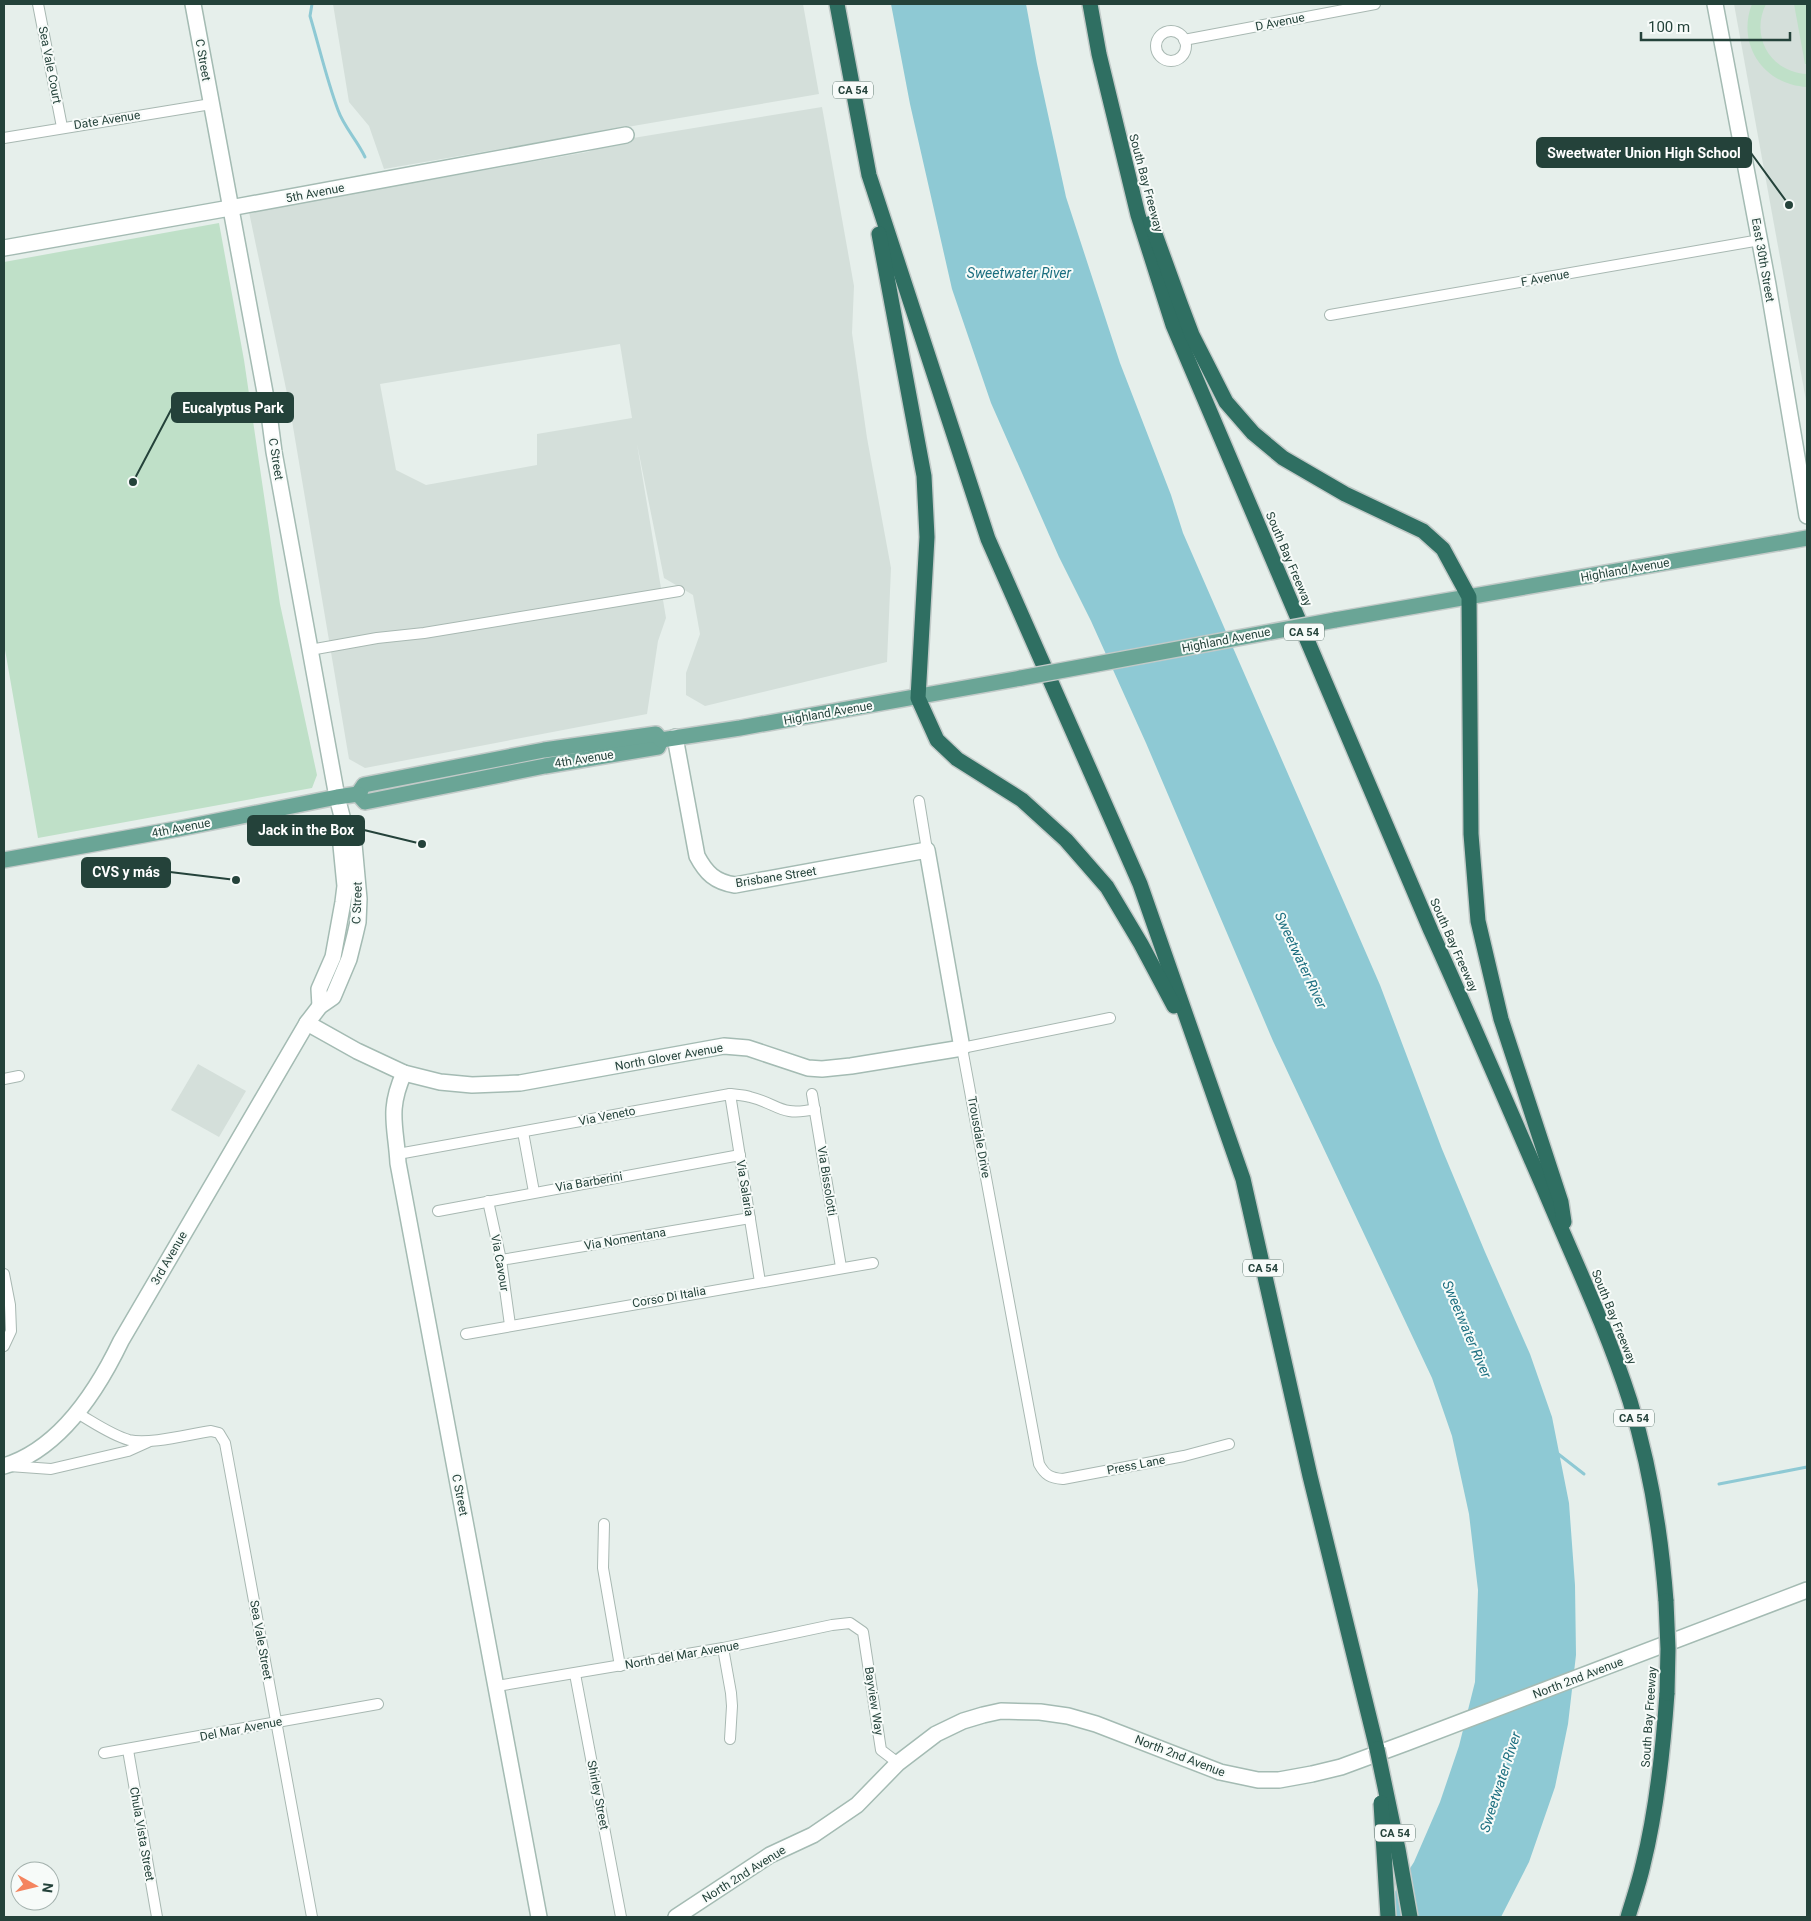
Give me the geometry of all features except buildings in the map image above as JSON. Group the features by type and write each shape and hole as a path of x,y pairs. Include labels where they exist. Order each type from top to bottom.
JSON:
{"highway":[{"name":"CA 54","path":"837,4 869,175 988,539 1140,884 1243,1179 1310,1476 1377,1749 1410,1917"},
{"name":"South Bay Freeway","path":"1090,4 1099,54 1138,215 1174,325 1427,922 1480,1040 1605,1332 1630,1401 1651,1486 1662,1546 1668,1649 1664,1737 1656,1800 1643,1865 1628,1917"},
{"path":"1112,111 1180,303 1204,361 1226,402 1253,433 1283,458 1345,494 1423,531 1443,549 1469,597 1471,834 1478,921 1501,1018 1561,1202 1567,1244"},
{"path":"869,175 924,476 927,537 918,698 937,740 957,759 1022,800 1066,840 1107,887 1141,944 1197,1049"},
{"path":"1377,1749 1388,1917"}],"main road":[{"name":"Highland Avenue","path":"704,734 918,698 1352,617 1807,538"},
{"name":"4th Avenue","path":"4,860 178,829 337,797 358,794 365,802 545,766 658,748 668,738 704,734"}],"street":[{"name":"Sea Vale Court","path":"38,4 62,127"},
{"name":"C Street","path":"193,4 269,414 274,452 337,797 344,824 353,833 355,841 359,899 358,922 349,959 332,997 320,1006 307,1023"},
{"name":"D Avenue","path":"1184,40 1375,4"},
{"name":"East 30th Street","path":"1715,4 1760,240 1807,516"},
{"name":"Date Avenue","path":"4,138 211,104"},
{"name":"5th Avenue","path":"4,248 626,135"},
{"name":"F Avenue","path":"1330,315 1760,240"},
{"path":"310,650 679,591"},
{"name":"Brisbane Street","path":"668,738 697,856 703,868 717,881 735,885 927,850"},
{"name":"Trousdale Drive","path":"919,801 962,1048 1036,1450 1043,1472"},
{"name":"North Glover Avenue","path":"307,1023 357,1051 404,1073 440,1082 472,1085 520,1083 724,1046 748,1048 808,1068 822,1069 851,1066 962,1048 1110,1018"},
{"name":"3rd Avenue","path":"5,1464 38,1449 60,1431 77,1413 109,1365 121,1340 307,1023"},
{"name":"C Street","path":"404,1073 397,1091 393,1110 394,1130 438,1385 497,1686 539,1917"},
{"path":"4,1079 20,1076"},
{"name":"Via Veneto","path":"398,1154 730,1094 750,1097 787,1111 801,1112 815,1109"},
{"name":"Via Salaria","path":"730,1094 760,1282"},
{"name":"Via Bissolotti","path":"812,1094 841,1268"},
{"path":"523,1132 534,1192"},
{"name":"Via Barberini","path":"438,1211 740,1155"},
{"name":"Via Cavour","path":"488,1201 501,1260 510,1325"},
{"name":"Via Nomentana","path":"501,1260 750,1218"},
{"name":"Corso Di Italia","path":"466,1334 874,1263"},
{"path":"4,1274 10,1305 10,1331 4,1346"},
{"name":"Sea Vale Street","path":"77,1413 132,1441 211,1431 220,1433 225,1443 312,1917"},
{"name":"Sea Vale Street","path":"5,1464 51,1469 128,1451 151,1440"},
{"name":"Press Lane","path":"1043,1472 1054,1478 1063,1479 1184,1456 1229,1444"},
{"path":"604,1524 603,1568 620,1666"},
{"name":"North 2nd Avenue","path":"676,1917 770,1855 813,1835 857,1805 898,1763 936,1734 963,1721 1001,1711 1040,1712 1068,1716 1096,1724 1220,1772 1258,1780 1302,1777 1341,1767 1406,1743 1807,1590"},
{"name":"North del Mar Avenue","path":"497,1686 722,1648 832,1625 850,1623 863,1632"},
{"name":"Bayview Way","path":"863,1632 881,1750 898,1763"},
{"path":"722,1648 731,1694 730,1739"},
{"name":"Shirley Street","path":"575,1674 620,1917"},
{"name":"Del Mar Avenue","path":"104,1753 378,1704"},
{"name":"Chula Vista Street","path":"128,1750 157,1917"}],"shaded area":[{"path":"333,4 803,4 819,94 384,169 369,126 349,102"},
{"path":"1734,4 1807,4 1807,406"},
{"path":"822,107 854,286 852,333 867,438 891,568 887,662 705,706 686,695 686,673 700,634 693,595 664,578 637,444 666,618 658,641 647,714 365,768 349,759 289,403 249,212 587,152 627,139","holes":["620,344 632,418 537,434 537,465 426,485 396,470 380,384"]},
{"path":"198,1064 246,1091 219,1137 171,1110"}],"green space":[{"path":"1752,4 1766,4 1760,28 1762,40 1767,50 1783,67 1794,72 1807,74 1807,87 1778,79 1757,60 1748,34 1748,19"},
{"path":"1794,4 1807,4 1807,64 1805,64"},
{"path":"219,223 244,360 280,604 317,775 312,788 38,838 4,644 4,262"}],"water":[{"name":"Sweetwater River","path":"891,4 1026,4 1066,197 1120,363 1171,495 1183,533 1380,985 1442,1149 1530,1354 1552,1417 1569,1503 1575,1585 1576,1655 1568,1724 1555,1787 1529,1862 1501,1917 1379,1917 1414,1862 1440,1802 1459,1746 1475,1682 1478,1590 1469,1514 1452,1436 1432,1378 1273,1041 1146,743 1091,621 1059,557 991,403 952,289 910,104"}],"waterway":[{"path":"312,4 310,16 334,99 344,122 365,157"},
{"path":"1557,1453 1584,1474"},
{"path":"1719,1484 1807,1467"}],"place":[{"name":"Sweetwater Union High School","path":"1789,205"},
{"name":"Eucalyptus Park","path":"133,482"},
{"name":"Jack in the Box","path":"422,844"},
{"name":"CVS y más","path":"236,880"}]}
